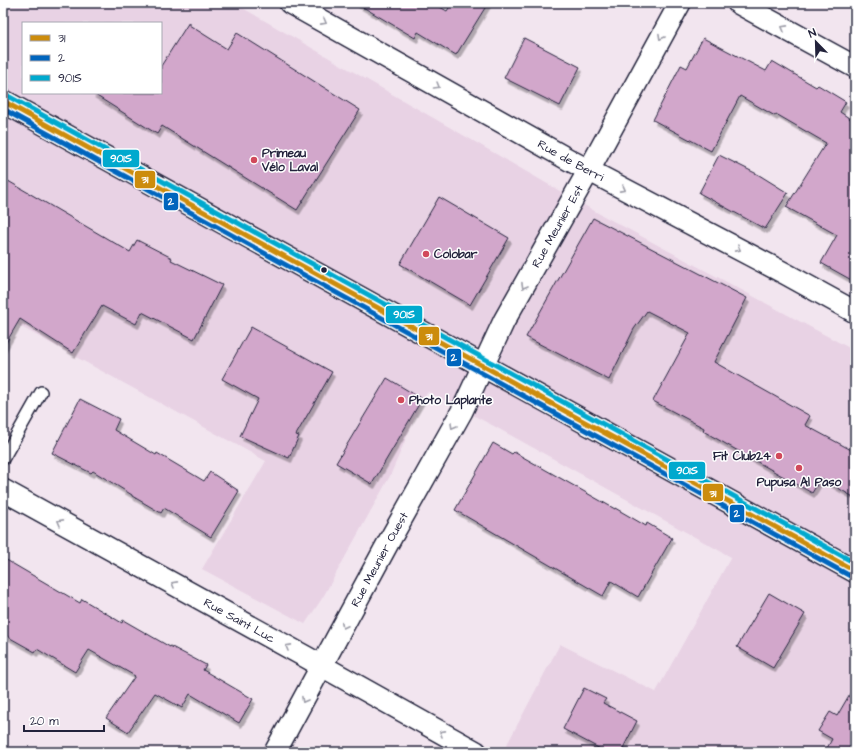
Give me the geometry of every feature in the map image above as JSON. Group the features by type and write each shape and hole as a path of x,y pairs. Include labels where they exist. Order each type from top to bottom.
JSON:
{"main road":[{"path":"3,101 855,572"}],"street":[{"name":"Rue de Berri","path":"290,3 589,170 855,312"},
{"name":"Rue Meunier Est","path":"483,366 504,321 589,170 680,3"},
{"path":"738,3 855,67"},
{"name":"Rue Meunier Ouest","path":"275,752 388,543 462,411 483,366"},
{"name":"Rue Saint Luc","path":"3,490 476,752"}],"lane":[{"path":"3,459 41,392"}],"path":[{"path":"3,150 7,152"}],"shaded area":[{"path":"3,3 234,3 598,213 855,351 855,752 503,752 560,644 656,692 731,557 492,425 428,392 423,399 390,476 323,597 305,624 202,569 266,461 3,317"}],"building":[{"path":"356,3 433,3 447,11 452,3 488,3 456,55 418,32 415,38"},
{"path":"189,22 189,25 227,49 237,33 360,110 297,210 162,126 157,134 94,94 162,94 162,64"},
{"path":"524,38 580,67 560,106 504,78"},
{"path":"703,38 766,71 772,61 816,87 818,85 846,102 840,112 855,122 855,282 821,263 837,235 786,207 826,143 776,114 775,116 740,96 711,151 653,120 681,65 687,68"},
{"path":"719,155 759,175 788,193 765,229 699,193"},
{"path":"3,178 130,252 137,240 172,258 171,260 222,285 194,339 142,312 136,324 102,306 73,353 20,319 3,348"},
{"path":"439,197 509,238 470,305 400,264"},
{"path":"593,218 747,298 714,362 810,416 805,425 855,452 855,498 821,478 812,493 703,431 704,428 653,401 690,333 647,311 634,329 609,380 526,337"},
{"path":"251,327 332,372 296,435 299,436 289,458 240,436 258,399 222,379"},
{"path":"387,378 422,399 372,484 336,463"},
{"path":"80,399 119,419 114,430 156,455 157,453 204,481 210,472 239,491 211,537 164,508 161,513 93,471 91,473 52,453"},
{"path":"493,443 512,454 514,452 646,526 647,523 672,538 638,597 611,581 603,596 455,510"},
{"path":"3,558 80,603 82,599 122,623 123,620 170,647 206,665 203,670 253,699 239,723 190,694 182,708 155,693 128,732 106,718 135,676 89,650 75,672 37,649 35,652 3,634"},
{"path":"769,593 805,614 773,668 737,647"},
{"path":"855,685 855,752 825,752 832,739 818,731 830,712 837,716"},
{"path":"584,688 606,699 603,703 637,721 621,752 606,752 563,729"}],"transit line":[{"name":"901S","path":"6,95 855,563"},
{"name":"31","path":"3,101 855,571"},
{"name":"2","path":"3,109 852,577"}],"place":[{"name":"Primeau Vélo Laval","path":"254,160"},
{"name":"Colobar","path":"426,254"},
{"name":"Photo Laplante","path":"401,400"},
{"name":"Fit Club24","path":"779,456"},
{"name":"Pupusa Al Paso","path":"799,468"}]}
